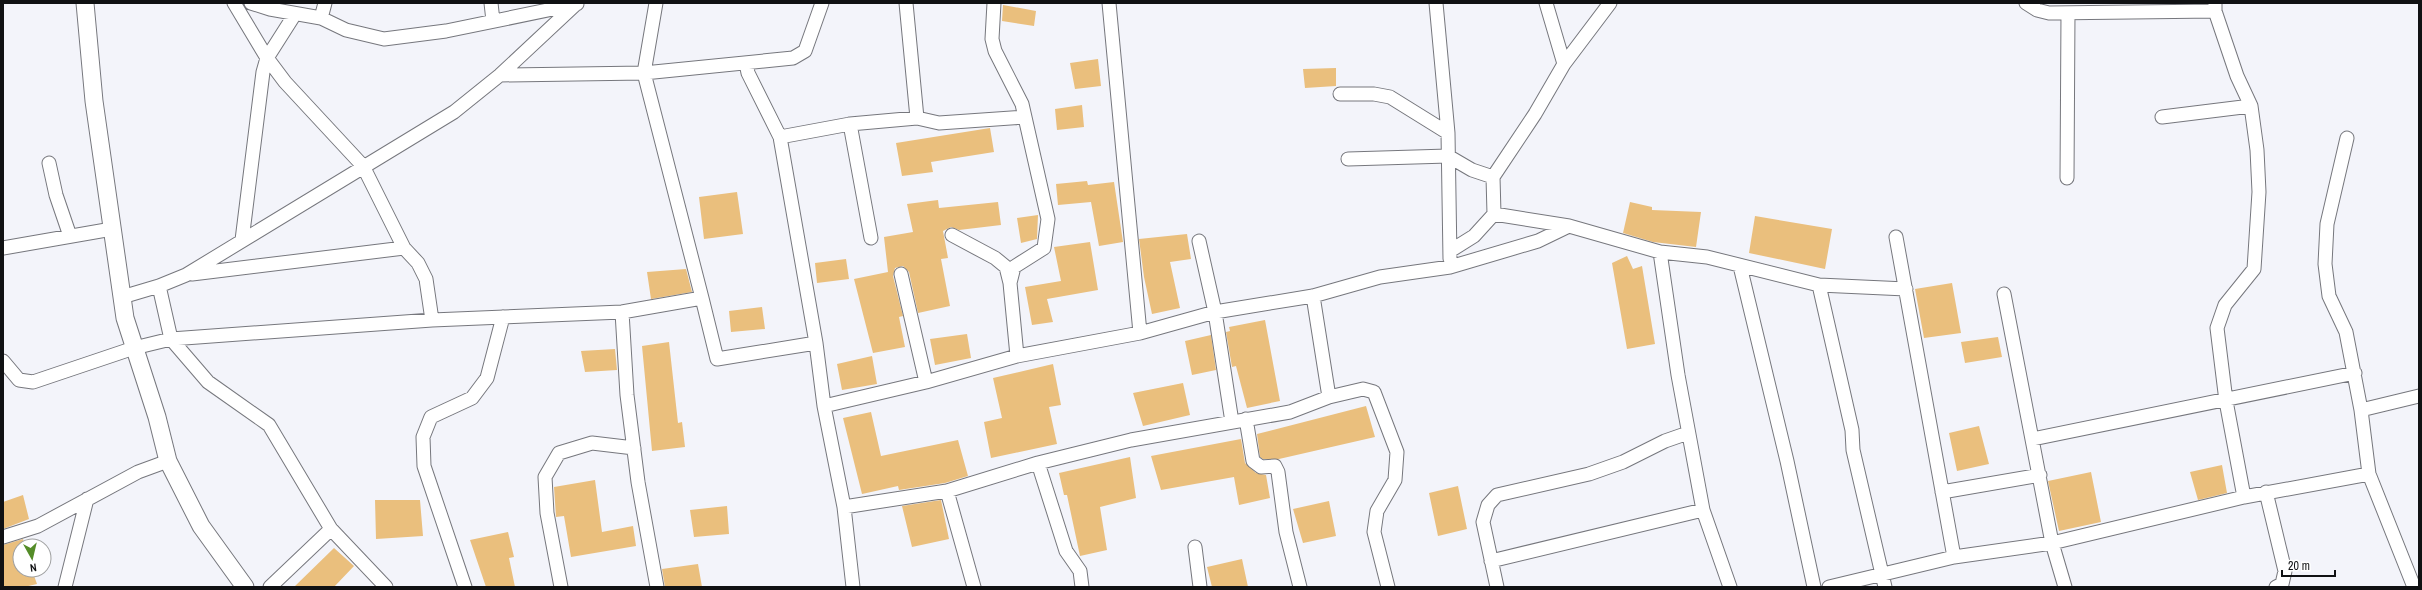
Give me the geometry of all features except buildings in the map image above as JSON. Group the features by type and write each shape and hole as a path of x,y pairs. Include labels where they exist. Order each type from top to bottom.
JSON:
{"street":[{"path":"85,3 94,101 125,318 157,417 168,461 201,526 245,587"},
{"path":"234,3 267,58 286,82 363,166 404,248 418,263 426,279 432,320"},
{"path":"251,3 295,14 321,18 346,30 384,39 446,31 580,3"},
{"path":"321,18 325,3"},
{"path":"491,3 493,21"},
{"path":"122,297 159,286 186,275 454,112 500,75 580,3"},
{"path":"656,3 644,73 717,359 816,343"},
{"path":"500,75 644,73 746,63 801,55 805,51 822,3"},
{"path":"906,3 917,118"},
{"path":"994,3 992,39 995,51 1017,92 1048,219 1044,248 1014,267 1010,283"},
{"path":"1110,3 1140,333"},
{"path":"1436,3 1448,133 1450,267"},
{"path":"1546,3 1564,64"},
{"path":"1450,251 1474,236 1494,214 1493,177 1535,114 1564,64 1610,3"},
{"path":"2026,3 2036,10 2068,13 2215,7 2237,76 2251,106 2257,150 2259,192 2254,269 2225,306 2216,328 2226,401 2244,497"},
{"path":"2067,178 2068,13"},
{"path":"242,240 263,72 267,58 295,14"},
{"path":"746,63 748,73 780,137 816,343 824,406 844,507 853,587"},
{"path":"1340,94 1374,94 1390,97 1404,103 1448,133"},
{"path":"2162,117 2251,106"},
{"path":"780,137 850,124 917,118 939,123 1024,117"},
{"path":"850,124 870,238"},
{"path":"2347,138 2327,224 2325,264 2329,296 2346,332 2361,410 2369,474 2414,587"},
{"path":"1348,159 1448,156 1472,170 1493,177"},
{"path":"49,163 56,195 70,236"},
{"path":"1494,214 1569,226 1660,252 1707,257 1819,285 1906,289"},
{"path":"824,406 926,382 1017,356 1140,333 1215,312 1313,296 1380,277 1450,267 1538,241 1569,226"},
{"path":"3,248 112,229"},
{"path":"952,235 995,258 1006,267 1010,283 1017,356"},
{"path":"1896,237 1954,557"},
{"path":"1199,241 1215,312 1232,422"},
{"path":"186,275 404,248"},
{"path":"1660,252 1688,433 1703,510 1730,587"},
{"path":"1740,266 1787,461 1814,587"},
{"path":"901,274 926,382"},
{"path":"1819,285 1852,430 1853,450 1885,587"},
{"path":"159,286 172,339 208,382 269,425 331,529 386,587"},
{"path":"2004,294 2033,438 2052,543 2065,587"},
{"path":"1313,296 1329,396"},
{"path":"3,361 19,380 33,382 134,348 172,339 432,320 622,312 702,298"},
{"path":"622,312 628,395 638,482 657,587"},
{"path":"465,587 424,466 423,437 431,417 472,398 487,378 503,317"},
{"path":"2033,438 2226,401 2355,373"},
{"path":"844,507 947,491 1038,464 1131,440 1290,412 1329,396 1363,389 1374,392 1397,452 1395,480 1377,511 1374,532 1388,587"},
{"path":"2361,410 2419,396"},
{"path":"1246,419 1253,462 1261,468 1275,466 1278,472 1286,532 1300,587"},
{"path":"1497,587 1483,522 1488,505 1497,495 1589,474 1623,462 1665,441 1688,433"},
{"path":"561,587 547,513 545,477 559,453 592,442 634,448"},
{"path":"3,537 38,526 138,472 168,461"},
{"path":"1038,464 1066,551 1080,571 1082,587"},
{"path":"1829,587 1954,557 2052,543 2266,492 2369,474"},
{"path":"1942,492 2040,475"},
{"path":"947,491 974,587"},
{"path":"2266,492 2285,571 2282,584 2276,587"},
{"path":"65,587 87,499"},
{"path":"1491,561 1703,510"},
{"path":"270,587 331,529"},
{"path":"1195,547 1200,587"}]}
